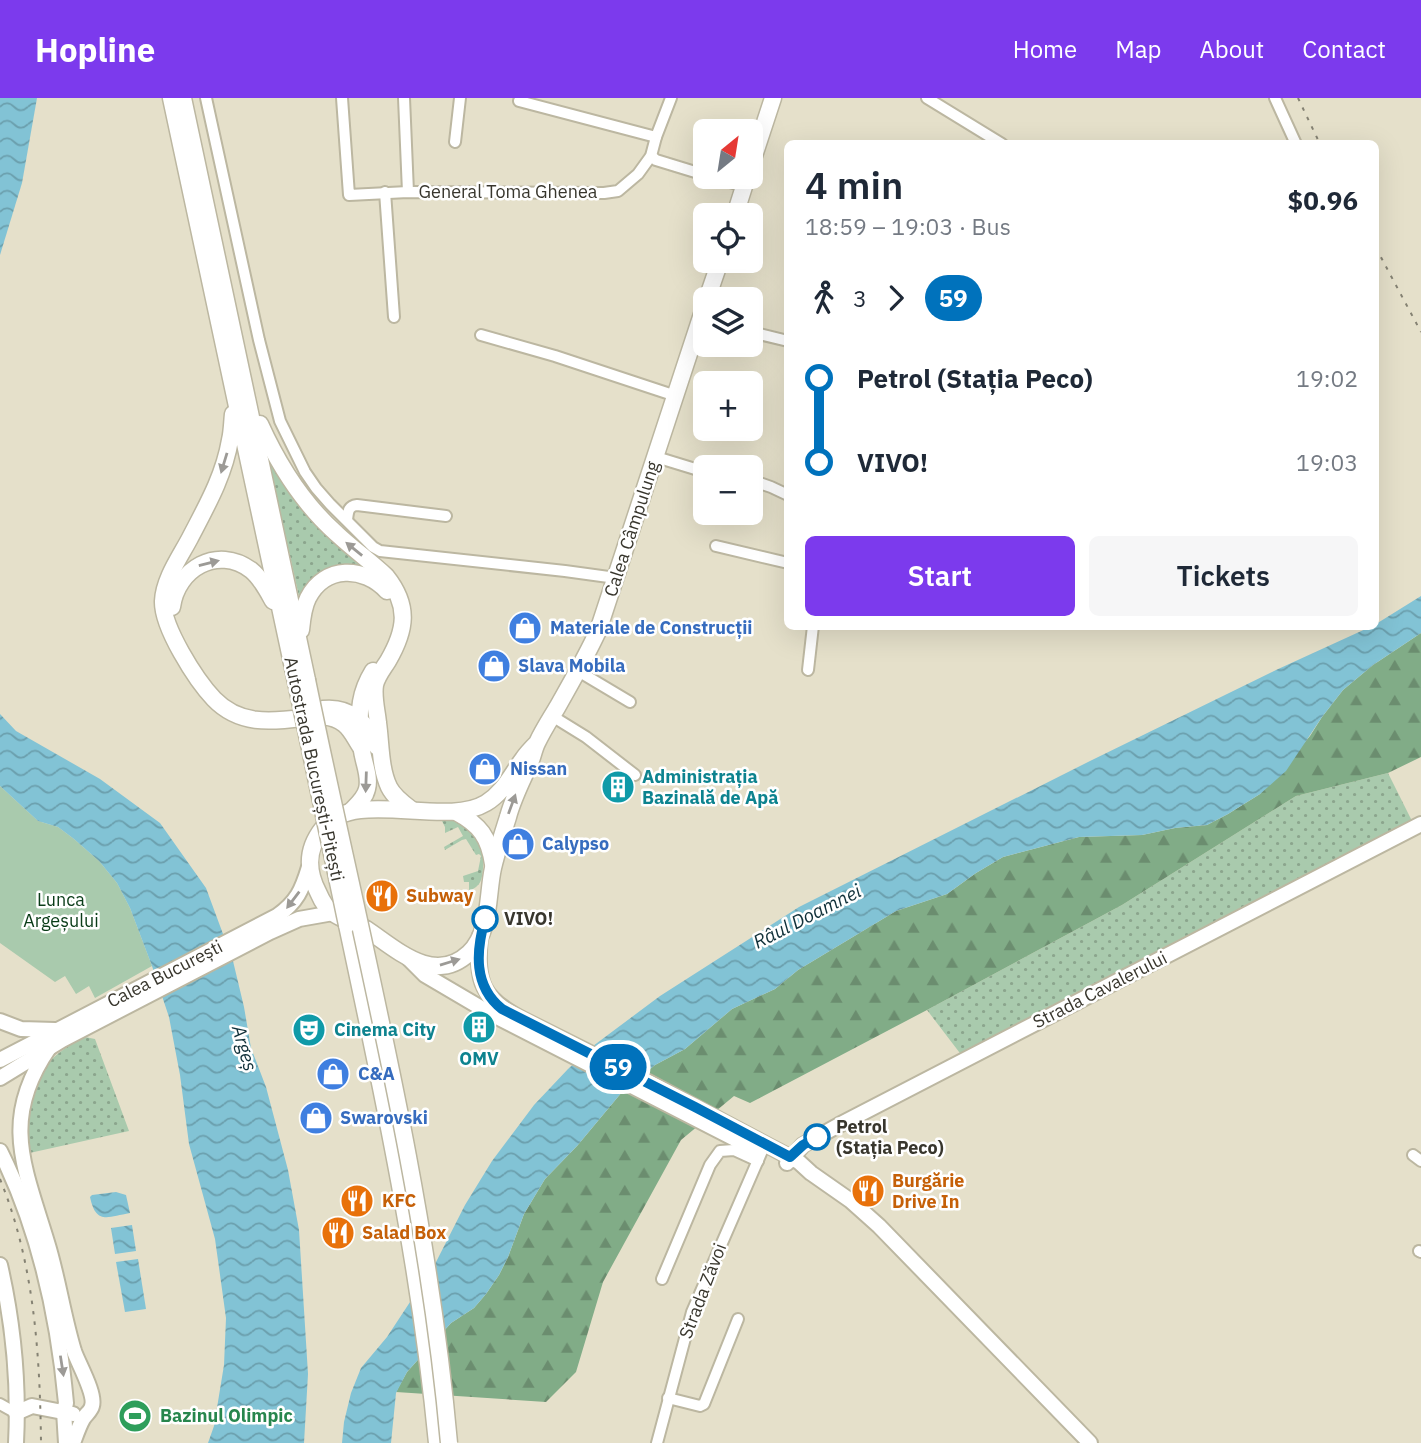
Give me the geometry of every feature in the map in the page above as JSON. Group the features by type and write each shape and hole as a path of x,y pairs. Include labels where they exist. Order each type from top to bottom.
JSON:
{"highway":[{"name":"Autostrada București-Pitești","path":"171,98 299,643 301,681 398,1171 421,1308 437,1443"},
{"name":"Autostrada București-Pitești","path":"183,98 282,617 301,681 409,1164 434,1308 449,1443"},
{"path":"763,128 773,98"},
{"name":"Calea Câmpulung","path":"481,936 494,867 508,815 537,743 598,631 693,347"},
{"path":"241,396 217,484 165,590 163,606 167,626 205,687 215,700 232,713 266,721 317,716 333,718 347,726 362,750"},
{"path":"241,396 300,496 337,535 386,576 400,599 403,611 400,636 375,688 374,700 382,762"},
{"path":"282,617 253,571 226,560 203,563 193,569 180,584 173,605 173,620 180,638 211,686 229,704 246,712 274,715 328,708 353,697 369,678 393,640 397,618 391,596 372,578 356,573 330,577 317,586 306,602 299,643"},
{"path":"369,678 359,703 367,790 351,811 325,825 313,848 309,867 318,892 332,913 364,928 408,959 428,965 456,962 471,951 481,936"},
{"path":"328,708 349,712 368,728 382,762 388,786 412,810"},
{"name":"Calea Câmpulung","path":"351,811 472,810 496,796 537,743"},
{"path":"456,812 470,820 481,831 491,849 494,867"}],"main road":[{"name":"Strada Cavalerului","path":"788,1161 803,1145 838,1125 1421,824"},
{"name":"Calea București","path":"267,927 295,901 309,867"},
{"name":"Calea București","path":"0,1078 90,1019 267,927 332,913"},
{"path":"481,936 478,958 483,986 502,1009 551,1040"},
{"path":"408,959 425,975 493,1015 551,1040 740,1135 762,1152 800,1162 879,1226 1090,1443"},
{"name":"Calea București","path":"0,1060 56,1030 90,1019"},
{"path":"0,1021 21,1029 56,1030"},
{"path":"49,1048 32,1070 19,1095 14,1119 15,1143 22,1173 52,1260 75,1355 92,1397 92,1406 85,1415 73,1443"},
{"path":"0,1151 21,1197 45,1272 56,1322 66,1403 66,1443"},
{"path":"0,1265 15,1368 16,1443"},
{"path":"56,1322 75,1355"},
{"path":"15,1368 20,1376 25,1398 32,1406"},
{"path":"16,1413 32,1406 85,1415"}],"street":[{"path":"206,98 259,340 280,421 305,472 330,504 380,551 616,578"},
{"name":"General Toma Ghenea","path":"342,98 349,195 385,192 611,192 618,191 631,182 651,156"},
{"path":"404,98 408,192"},
{"path":"455,142 460,98"},
{"path":"671,98 651,156 693,171"},
{"path":"927,98 995,140"},
{"path":"1275,98 1294,140"},
{"path":"519,101 656,137"},
{"path":"385,192 394,317"},
{"path":"481,335 676,396"},
{"path":"763,335 784,340"},
{"path":"656,457 693,468"},
{"path":"763,484 784,493"},
{"path":"347,520 349,509 357,505 446,516"},
{"path":"716,547 784,562"},
{"path":"807,670 812,630"},
{"path":"578,671 630,702"},
{"path":"552,716 586,737 635,775"},
{"path":"662,1279 716,1156 720,1151 762,1152"},
{"name":"Strada Zăvoi","path":"657,1443 692,1312 762,1152"},
{"path":"668,1398 700,1406 704,1404 738,1319"},
{"path":"0,1404 16,1413"}],"green space":[{"path":"266,448 388,582 334,572 302,610"},
{"path":"1421,633 1421,757 1388,773 1296,796 1122,905 927,1010 750,1103 734,1096 681,1140 603,1282 576,1372 546,1402 396,1392 407,1372 451,1323 474,1308 486,1294 499,1275 524,1214 545,1179 622,1092 655,1065 685,1049 732,1009 775,989 798,970 896,911 947,894 1003,857 1079,837 1142,835 1207,825 1228,814 1260,794 1310,736 1343,690 1373,665"},
{"path":"1388,773 1416,829 969,1065 927,1010 1122,905 1296,796"},
{"name":"Lunca Argeșului","path":"0,786 38,821 58,827 99,861 117,883 130,908 152,966 95,998 89,986 76,994 65,976 55,982 0,943"},
{"path":"452,818 473,831 483,852 481,879 476,887 469,891 469,882 464,882 463,876 478,871 481,856 476,855 466,839 445,850 444,847 463,836 458,827 445,833 441,819"},
{"path":"85,1037 95,1039 129,1131 25,1154 25,1111 33,1083 56,1056"}],"water":[{"path":"0,98 37,98 22,183 0,255"},
{"name":"Râul Doamnei","path":"1421,596 1421,633 1373,665 1343,690 1286,771 1260,794 1228,814 1207,825 1142,835 1079,837 1003,857 947,894 896,911 798,970 775,989 732,1009 685,1049 655,1065 622,1092 545,1179 524,1214 499,1275 486,1294 474,1308 451,1323 407,1372 396,1393 391,1443 342,1443 351,1393 361,1368 387,1337 435,1264 465,1205 492,1161 534,1105 593,1046 660,996 799,907 1276,670 1363,630 1379,630 1379,622"},
{"name":"Argeș","path":"0,714 16,731 100,779 160,823 206,888 233,961 251,1048 266,1087 288,1170 299,1230 308,1374 304,1443 208,1443 214,1426 224,1365 226,1318 215,1239 189,1144 169,1017 130,908 117,883 99,861 74,839 58,827 38,821 0,786"},
{"path":"116,1192 126,1195 130,1213 109,1217 99,1215 92,1206 90,1197"},
{"path":"132,1225 136,1251 115,1254 111,1228"},
{"path":"138,1259 146,1309 125,1312 116,1262"}],"railway":[{"path":"1298,98 1318,140"},
{"path":"1379,254 1421,332"},
{"path":"0,1179 21,1243 28,1276 37,1342 41,1443"}],"bus line":[{"name":"59","path":"485,919 478,958 480,974 485,990 502,1009 790,1157 817,1137"}],"place":[{"name":"Materiale de Construcții","path":"525,628"},
{"name":"Slava Mobila","path":"494,666"},
{"name":"Nissan","path":"485,769"},
{"name":"Administrația Bazinală de Apă","path":"618,787"},
{"name":"Calypso","path":"518,844"},
{"name":"Subway","path":"382,896"},
{"name":"VIVO!","path":"485,919"},
{"name":"OMV","path":"479,1027"},
{"name":"Cinema City","path":"309,1030"},
{"name":"C&A","path":"333,1074"},
{"name":"Swarovski","path":"316,1118"},
{"name":"Petrol (Stația Peco)","path":"817,1137"},
{"name":"Burgărie Drive In","path":"868,1191"},
{"name":"KFC","path":"357,1201"},
{"name":"Salad Box","path":"338,1233"},
{"name":"Bazinul Olimpic","path":"135,1416"}]}
